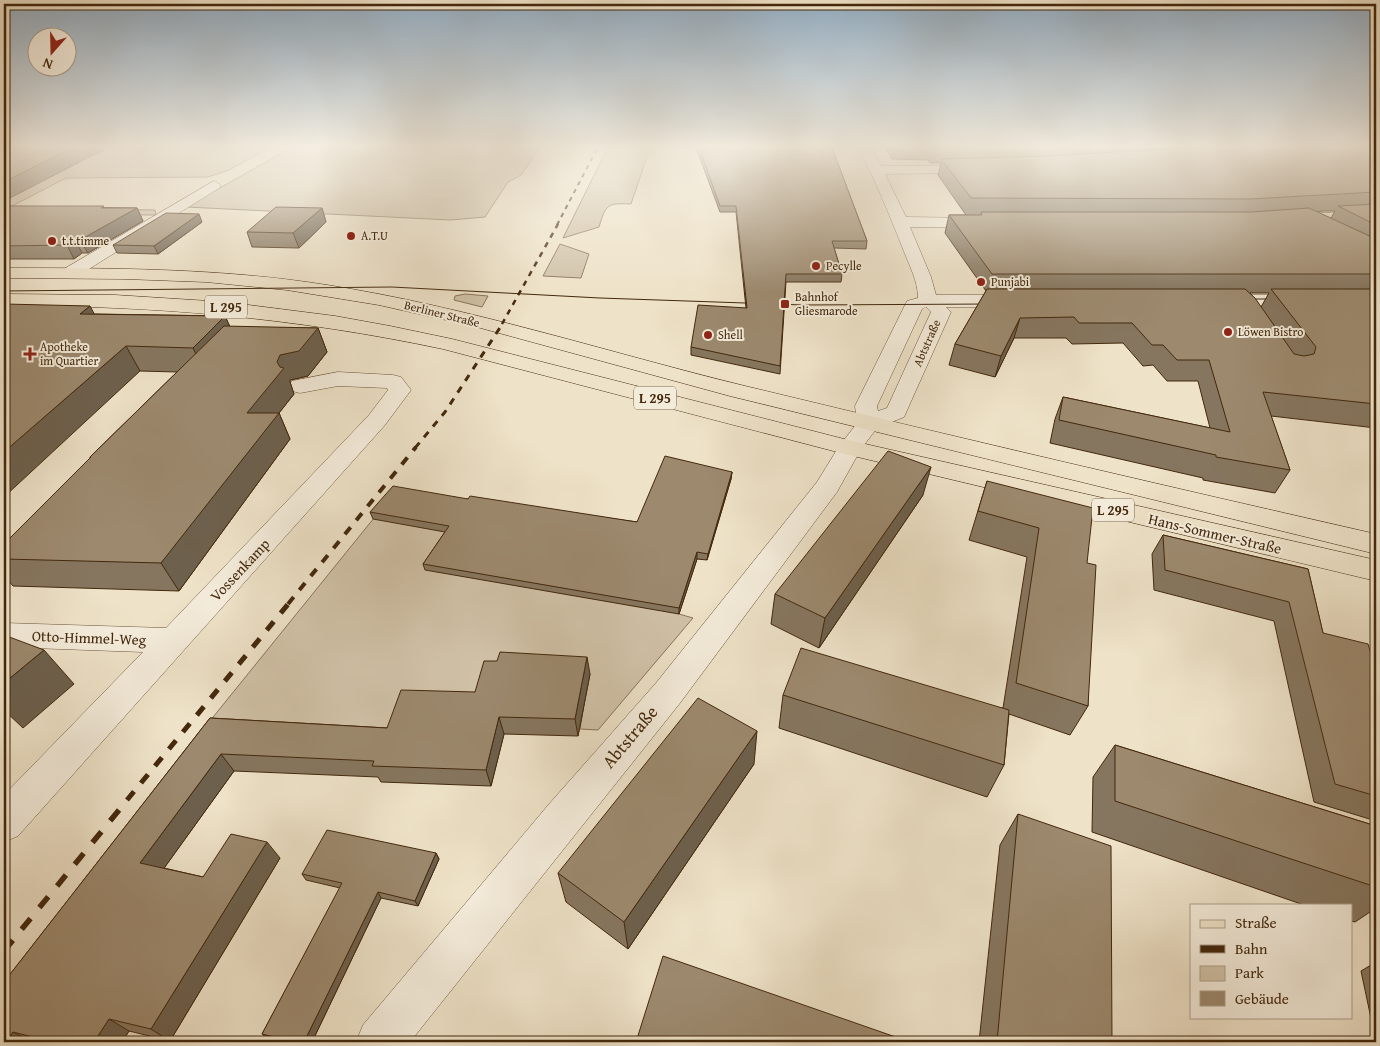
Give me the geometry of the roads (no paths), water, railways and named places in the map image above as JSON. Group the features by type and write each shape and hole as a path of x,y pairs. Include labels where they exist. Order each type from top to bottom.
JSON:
{"main road":[{"name":"Berliner Straße","path":"4,273 210,276 269,282 370,298 461,318 708,384 869,423"},
{"name":"Berliner Straße","path":"4,300 117,300 196,305 264,311 373,327 445,343 850,448"},
{"name":"Hans-Sommer-Straße","path":"869,423 1376,544"},
{"name":"Hans-Sommer-Straße","path":"850,448 1376,571"}],"street":[{"path":"70,273 198,194"},
{"path":"888,194 927,286 927,301 1037,301"},
{"path":"1275,221 1376,214"},
{"path":"1302,219 1326,231"},
{"path":"900,222 1001,223"},
{"name":"Abtstraße","path":"380,1042 668,693 828,486 850,448 869,423 896,412 941,312 934,304 927,301 914,305 893,345 866,406 869,423"},
{"path":"1202,301 1376,301"},
{"path":"1241,301 1258,321"},
{"name":"Vossenkamp","path":"4,823 377,420 400,390 393,382 338,379 300,386"},
{"name":"Otto-Himmel-Weg","path":"4,635 174,641"}],"tram line":[{"path":"4,291 392,287 600,298 803,305 991,304"},
{"path":"1241,299 1279,299"}],"railway":[{"path":"557,225 573,194"},
{"path":"502,324 558,224"},
{"path":"415,448 445,412 503,323"},
{"path":"288,604 416,447"},
{"path":"127,800 289,603"},
{"path":"4,951 128,799"}],"place":[{"name":"A.T.U","path":"351,236"},
{"name":"t.t.timme","path":"52,241"},
{"name":"Pecylle","path":"816,266"},
{"name":"Punjabi","path":"981,282"},
{"name":"Bahnhof Gliesmarode","path":"785,304"},
{"name":"Löwen Bistro","path":"1228,332"},
{"name":"Shell","path":"708,335"},
{"name":"Apotheke im Quartier","path":"30,354"}]}
